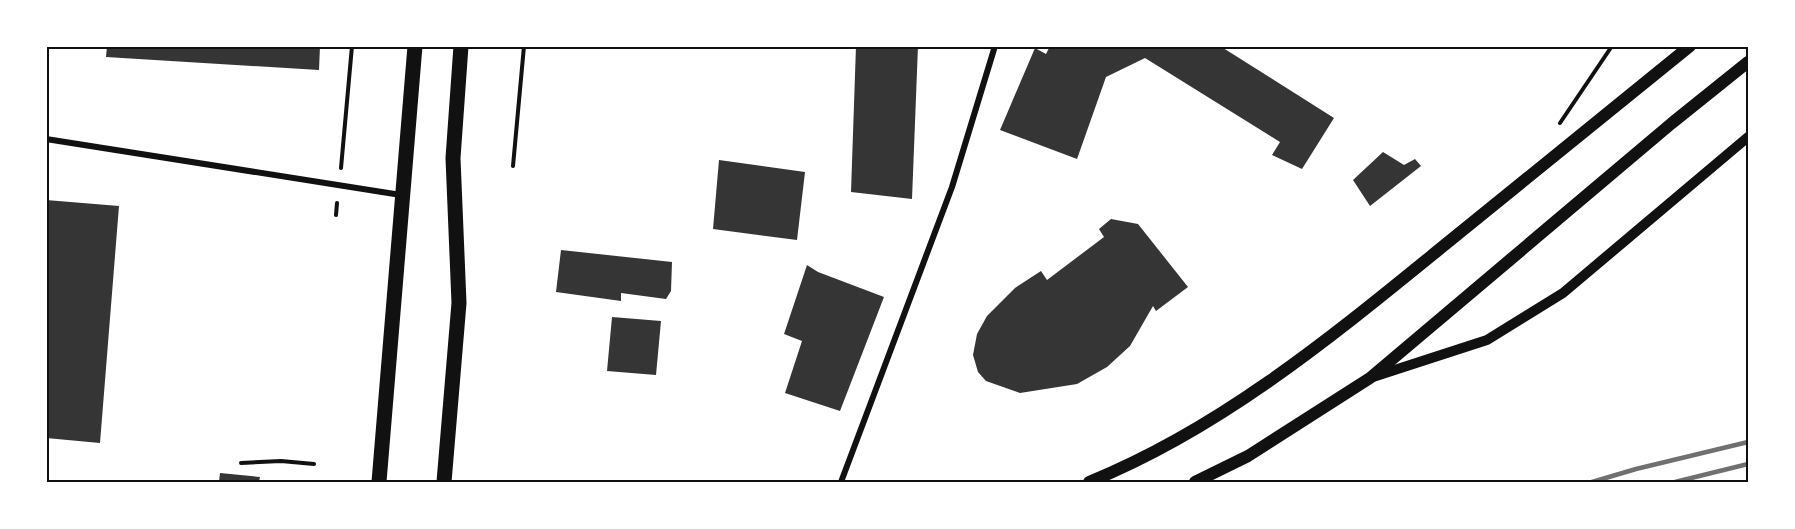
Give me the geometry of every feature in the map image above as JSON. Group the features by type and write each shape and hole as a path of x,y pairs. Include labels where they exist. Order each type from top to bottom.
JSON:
{"main road":[{"path":"379,483 415,46"},
{"path":"444,483 459,303 453,158 461,46"},
{"path":"1089,483 1118,471 1216,416 1336,333 1690,46"},
{"path":"1195,483 1248,456 1370,378 1672,123 1749,62"}],"street":[{"path":"841,483 952,187 995,46"},
{"path":"1370,378 1487,340 1563,294 1749,137"},
{"path":"46,139 401,195"}],"path":[{"path":"336,215 352,46"},
{"path":"513,166 524,46"},
{"path":"1554,131 1612,46"},
{"path":"241,463 281,461 314,464"}],"building":[{"path":"107,46 320,46 319,70 106,57"},
{"path":"856,46 918,46 912,199 851,192"},
{"path":"1050,46 1220,46 1334,118 1302,169 1272,155 1280,142 1145,58 1106,77 1077,159 1000,130 1035,48 1046,54"},
{"path":"1383,152 1404,165 1415,159 1421,166 1370,206 1353,180"},
{"path":"719,160 805,172 797,240 713,229"},
{"path":"46,200 119,206 100,443 46,438"},
{"path":"1111,219 1138,224 1188,287 1156,311 1153,306 1130,346 1107,367 1077,384 1020,393 986,381 978,372 973,355 977,334 987,316 1015,288 1041,271 1047,280 1104,237 1099,229"},
{"path":"561,250 672,262 671,291 666,299 621,293 621,301 556,292"},
{"path":"807,265 818,272 884,297 840,411 785,393 802,341 784,334"},
{"path":"612,317 661,321 656,375 607,371"},
{"path":"220,473 260,477 259,482 219,482"}],"railway":[{"path":"1592,482 1748,442"},
{"path":"1675,482 1748,464"}]}
